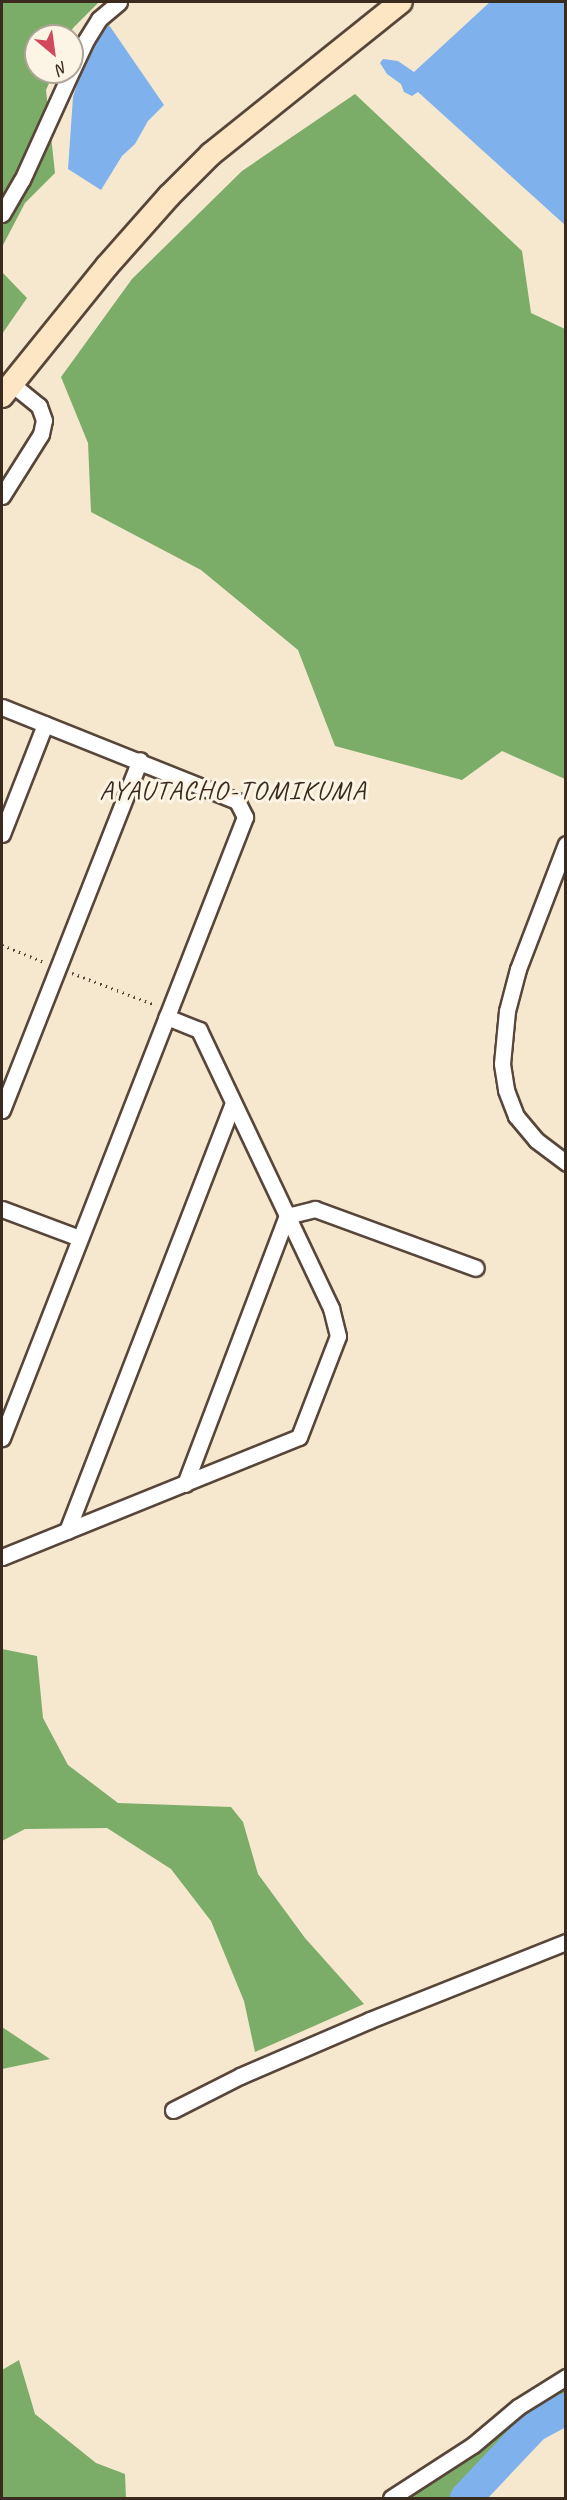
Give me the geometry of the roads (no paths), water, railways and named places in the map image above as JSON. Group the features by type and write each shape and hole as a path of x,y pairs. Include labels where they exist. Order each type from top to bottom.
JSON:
{"street":[{"path":"84,44 99,20 119,2"},
{"path":"2,496 40,434 44,420 39,406 6,390 107,266 169,196 211,154 401,2"},
{"path":"2,214 22,180 66,84"},
{"path":"2,707 140,760 237,801 245,817 2,1438"},
{"path":"2,834 45,724"},
{"path":"2,1110 140,760"},
{"path":"566,844 518,969 507,1011 502,1064 509,1103 520,1123 536,1140 566,1163"},
{"path":"2,1557 299,1437 338,1336 331,1308 199,1030 167,1014"},
{"path":"67,1531 233,1103"},
{"path":"2,1209 79,1238"},
{"path":"287,1216 315,1209 476,1268"},
{"path":"185,1484 287,1216"},
{"path":"173,2110 240,2076 370,2020 566,1942"},
{"path":"391,2499 472,2445 518,2407 566,2377"}],"water":[{"path":"490,2 564,2 565,225 418,92 412,96 404,92 401,84 387,74 380,63 383,59 398,61 414,72"},
{"path":"109,25 164,105 148,121 135,144 122,156 101,190 68,169 73,97 77,84 84,84 84,63 99,35"}],"waterway":[{"path":"466,2498 534,2426 566,2409"}],"district":[{"name":"AYAUTACHO-TOMIKUMA","path":"233,791"}]}
